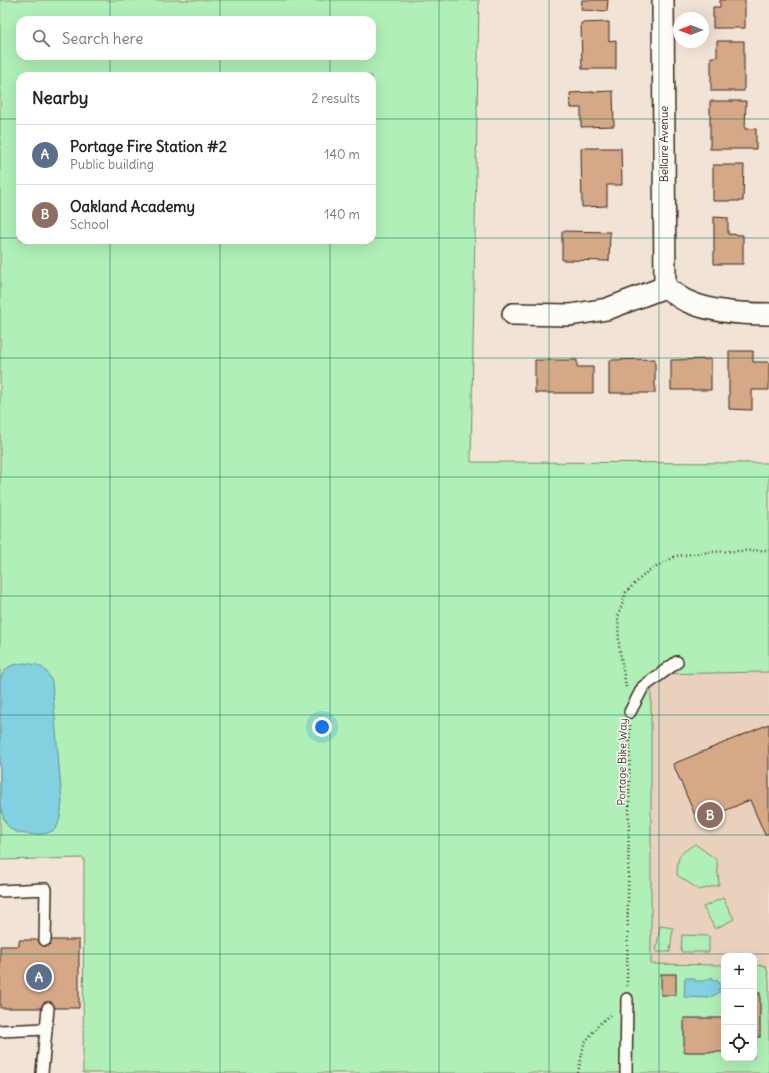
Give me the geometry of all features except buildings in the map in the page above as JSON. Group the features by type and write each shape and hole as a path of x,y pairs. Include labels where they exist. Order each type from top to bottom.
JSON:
{"street":[{"name":"Bellaire Avenue","path":"663,0 665,287"},
{"path":"513,314 570,315 607,309 665,287 687,302 700,306 748,314 769,314"}],"lane":[{"path":"630,712 643,687 677,662"},
{"path":"0,891 46,889 45,940"},
{"path":"626,1073 627,999"},
{"path":"42,1073 48,1008"},
{"path":"0,1031 46,1029"}],"path":[{"name":"Portage Bike Way","path":"627,999 630,712 619,646 618,617 626,592 647,572 676,556 710,552 769,550"},
{"path":"578,1073 584,1044 598,1025 627,999"}],"shaded area":[{"path":"769,672 769,979 766,966 757,965 757,953 721,953 721,965 651,964 651,673"}],"green space":[{"path":"0,0 479,0 471,462 769,463 769,672 651,674 651,964 721,965 721,1061 757,1061 757,965 766,966 769,979 769,1073 83,1073 84,858 0,860"},
{"path":"695,844 717,860 719,885 699,890 677,875 680,856"},
{"path":"723,898 734,919 715,929 703,907"},
{"path":"660,926 673,928 670,952 656,952"},
{"path":"682,935 709,936 709,952 681,952"}],"water":[{"path":"24,663 45,669 52,682 62,802 60,819 55,829 51,832 39,834 25,834 14,831 4,820 0,805 0,680 6,669"},
{"path":"712,977 714,981 717,979 721,987 718,989 720,992 709,998 684,997 685,978 694,978 695,981 704,981"}],"place":[{"name":"Oakland Academy","path":"710,815"},
{"name":"Portage Fire Station #2","path":"39,977"}]}
